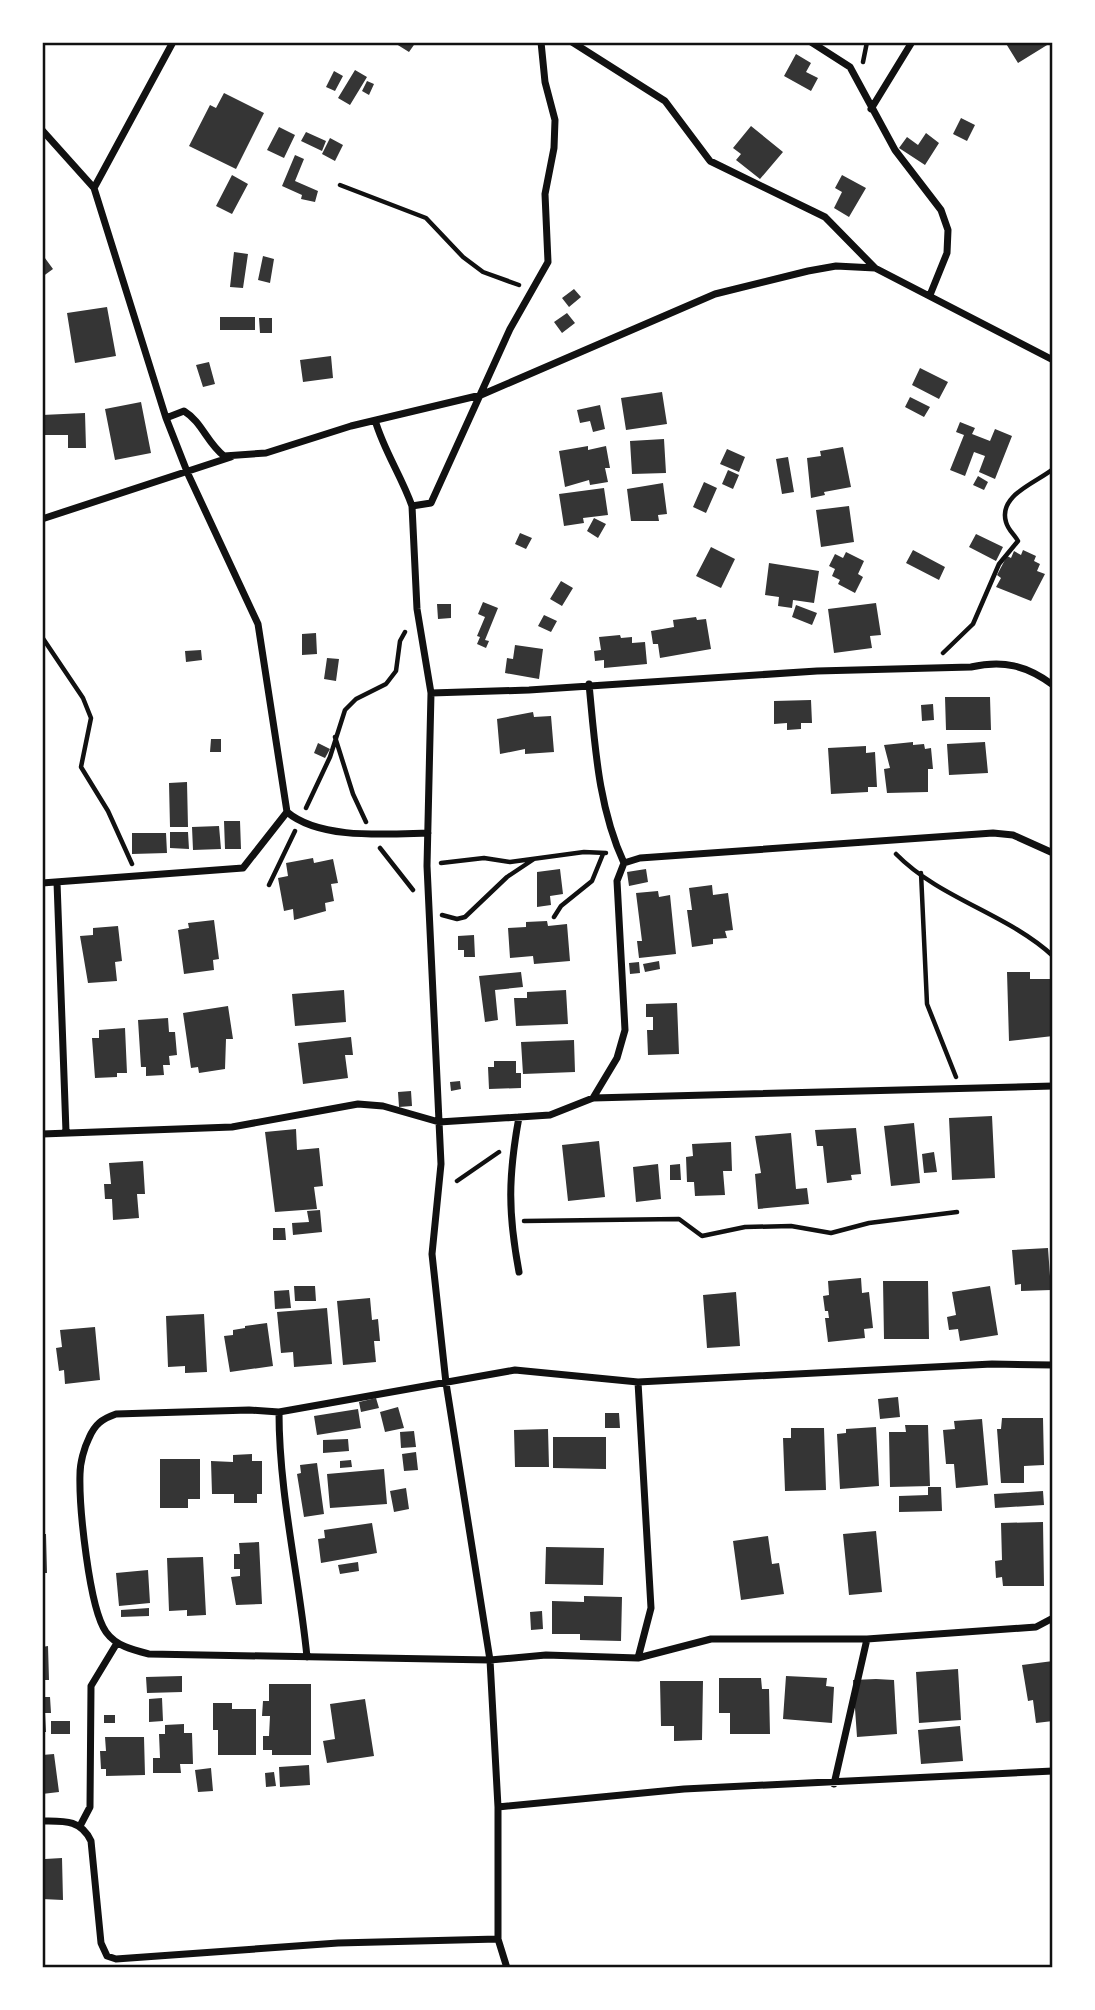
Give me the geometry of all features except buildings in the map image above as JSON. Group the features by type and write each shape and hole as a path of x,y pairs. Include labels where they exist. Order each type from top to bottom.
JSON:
{"street":[{"path":"94,188 173,42"},
{"path":"412,506 431,503 510,329 548,262 545,194 554,148 555,120 545,82 541,42"},
{"path":"572,42 665,101 710,161 825,217 875,268 1053,359"},
{"path":"811,42 850,67 860,80 871,109 895,150 941,210 948,230 947,253 930,295"},
{"path":"871,109 912,42"},
{"path":"42,130 94,188 166,418 188,474 258,624 287,812 299,822 372,834 428,833"},
{"path":"42,519 79,505 188,474 233,457 266,453 375,420 481,395 715,294 817,269 836,266 875,268"},
{"path":"166,418 184,411 194,417 216,450 233,457"},
{"path":"375,420 384,451 402,477 412,506 417,609 431,693 427,866 441,1164 432,1254 446,1383 490,1660 498,1807 498,1939 507,1968"},
{"path":"431,693 529,691 589,684 817,671 971,667 996,662 1019,666 1053,685"},
{"path":"589,684 601,796 624,863"},
{"path":"42,883 243,868 287,812"},
{"path":"624,863 640,858 993,833 1033,842 1053,853"},
{"path":"593,1098 617,1058 625,1030 617,881 624,863"},
{"path":"57,882 66,1132"},
{"path":"42,1134 232,1126 358,1104 383,1106 439,1122 550,1115 593,1098 1053,1086"},
{"path":"519,1117 511,1160 509,1220 519,1272"},
{"path":"1053,1365 992,1364 638,1382 515,1370 279,1412 249,1410 116,1414 102,1419 95,1426 88,1439 80,1472 85,1527 100,1618 107,1633 117,1643 149,1654 490,1660 546,1654 638,1658 711,1639 867,1639 1036,1627 1053,1618"},
{"path":"638,1382 651,1608 638,1658"},
{"path":"279,1412 279,1465 302,1607 306,1657"},
{"path":"834,1784 867,1639"},
{"path":"80,1826 90,1807 91,1686 117,1643"},
{"path":"498,1807 684,1789 834,1784 1053,1771"},
{"path":"42,1821 70,1821 80,1826 91,1841 101,1943 107,1956 108,1968"},
{"path":"107,1956 126,1960 338,1943 498,1939"}],"path":[{"path":"340,185 426,218 463,257 483,272 532,293"},
{"path":"923,669 973,624 999,565 1018,541 1005,520 1004,509 1008,500 1053,469"},
{"path":"270,886 330,757 345,710 356,699 386,684 396,671 400,641 417,609"},
{"path":"42,637 83,698 92,718 81,767 108,811 138,876"},
{"path":"883,841 922,873 1053,956"},
{"path":"427,866 461,859 484,858 510,862 584,852 619,854"},
{"path":"554,917 561,906 592,881 604,853"},
{"path":"429,911 457,919 465,917 507,877 534,859"},
{"path":"922,873 927,1003 959,1088"},
{"path":"509,1220 558,1223 679,1219 702,1236 745,1227 791,1226 831,1233 869,1223 957,1212"}]}
